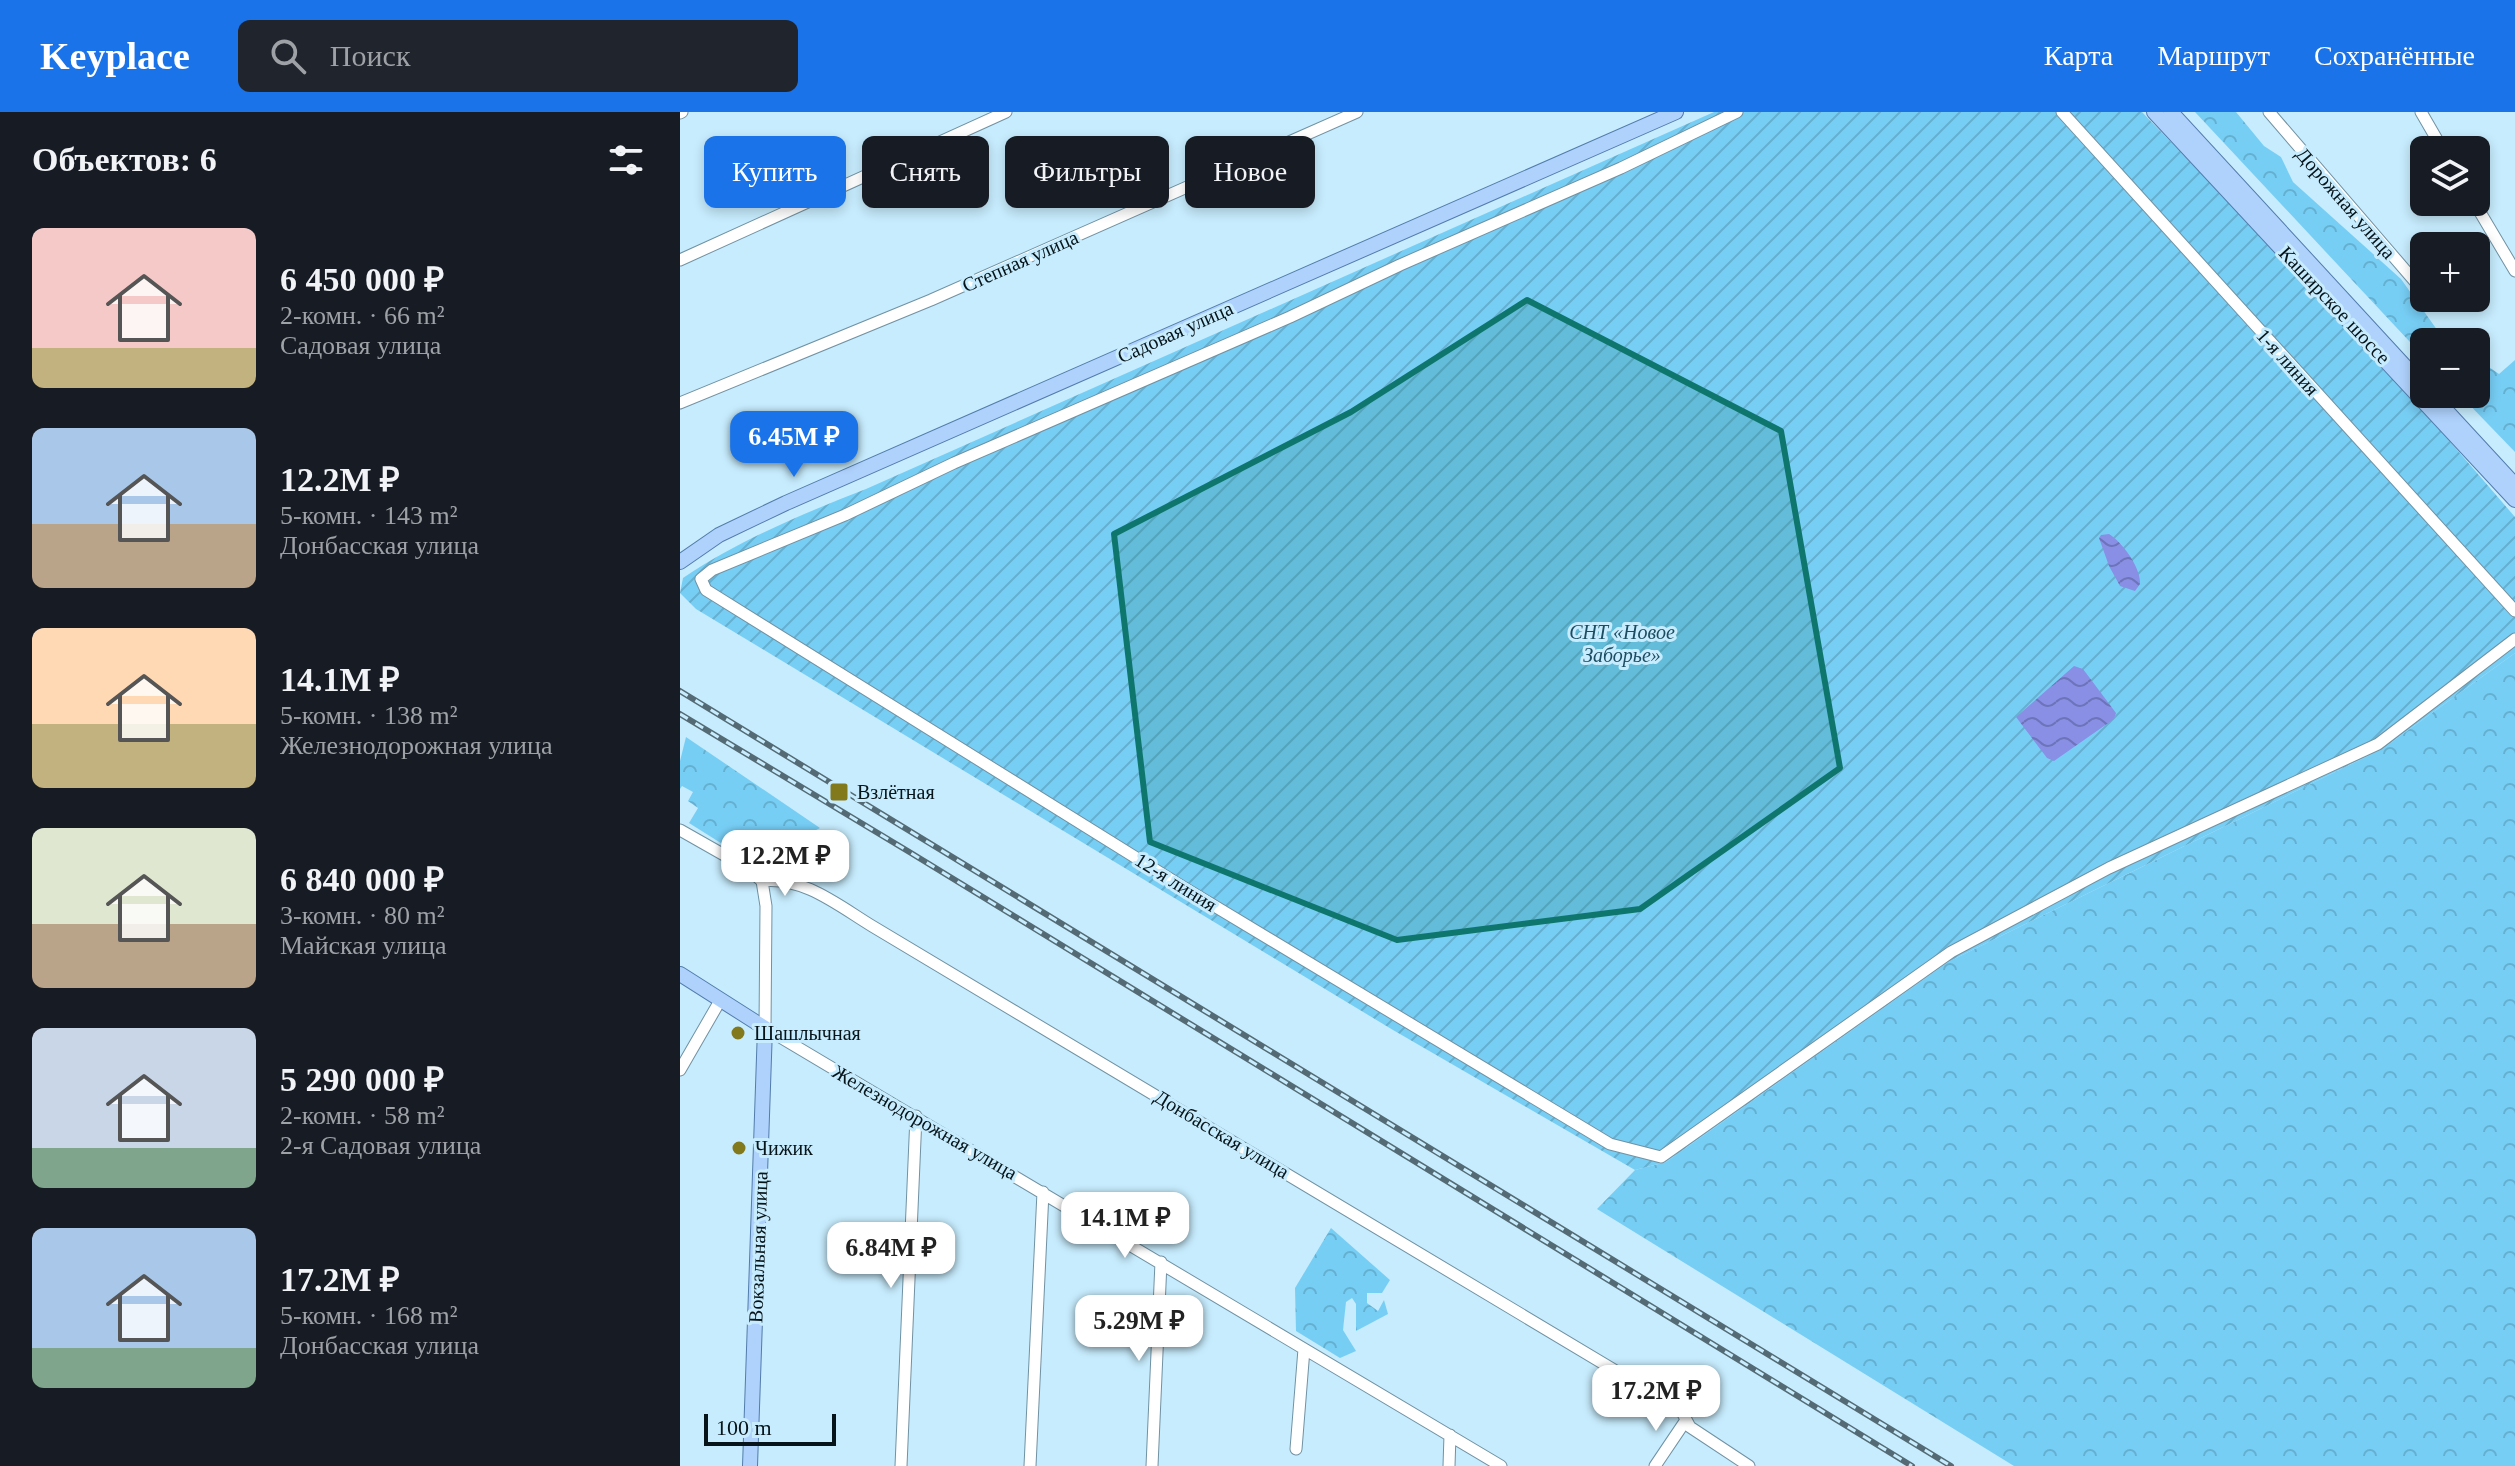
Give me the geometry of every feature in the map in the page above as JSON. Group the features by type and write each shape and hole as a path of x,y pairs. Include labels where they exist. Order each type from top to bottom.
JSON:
{"main road":[{"name":"Садовая улица","path":"680,562 719,535 786,503 1676,112"},
{"name":"Каширское шоссе","path":"2154,112 2515,500"},
{"name":"Каширское шоссе","path":"2171,112 2410,372"},
{"path":"2444,408 2515,485"},
{"name":"Железнодорожная улица","path":"680,974 765,1028"},
{"name":"Вокзальная улица","path":"750,1466 765,1028"}],"street":[{"path":"680,260 1006,112"},
{"name":"Степная улица","path":"680,403 931,300 1357,112"},
{"name":"12-я линия","path":"1737,112 1621,168 1290,317 954,463 845,515 712,570 701,579 703,585 706,590 1183,887 1610,1144 1661,1157 1951,952 2109,868 2378,744 2515,639"},
{"name":"1-я линия","path":"2062,112 2515,611"},
{"name":"Дорожная улица","path":"2269,112 2410,276"},
{"path":"2421,112 2435,136"},
{"path":"2482,216 2515,271"},
{"name":"Донбасская улица","path":"680,830 747,868 762,881 778,879 798,884 872,926 1681,1410 1690,1427 1749,1466"},
{"path":"762,881 766,906 765,1028"},
{"path":"680,1070 721,999"},
{"name":"Железнодорожная улица","path":"765,1028 1501,1466"},
{"path":"901,1466 916,1116"},
{"path":"1030,1466 1043,1192"},
{"path":"1152,1466 1161,1262"},
{"path":"1296,1449 1304,1349"},
{"path":"1655,1466 1686,1420"},
{"path":"1449,1466 1450,1435"}],"highlighted area":[{"path":"1527,300 1781,431 1840,768 1640,909 1397,940 1150,842 1114,534 1351,412"}],"green space":[{"name":"СНТ «Новое Заборье»","path":"1714,112 2142,112 2371,350 2410,395 2410,408 2421,408 2515,517 2515,653 2382,749 1948,962 1666,1162 1635,1170 1393,1030 696,609 680,593 683,578 727,552 818,508"},
{"path":"2195,112 2236,112 2264,146 2281,157 2293,182 2401,279 2410,292 2410,312 2424,312 2436,328 2410,328 2410,342"},
{"path":"2515,360 2515,452 2473,408 2490,408 2490,368 2499,374"},
{"path":"2515,653 2515,1466 2014,1466 1597,1209 1635,1170 1666,1162 1948,962 2382,749"},
{"path":"686,737 820,828 780,849 758,835 743,857 689,823 698,808 688,801 693,792 682,786 680,789 680,761"},
{"path":"1331,1228 1390,1280 1382,1293 1367,1293 1367,1303 1378,1311 1384,1300 1388,1314 1356,1331 1356,1304 1352,1298 1346,1302 1343,1330 1356,1351 1340,1358 1296,1331 1295,1288"}],"water":[{"path":"2109,534 2134,564 2140,578 2135,591 2120,586 2109,566 2099,538"},
{"path":"2074,666 2083,669 2116,713 2114,719 2054,761 2047,758 2016,717"}],"railway":[{"path":"680,691 1951,1466"},
{"path":"680,714 1912,1466"}],"place":[{"name":"Взлётная","path":"839,792"},
{"name":"Шашлычная","path":"738,1033"},
{"name":"Чижик","path":"739,1148"}]}
